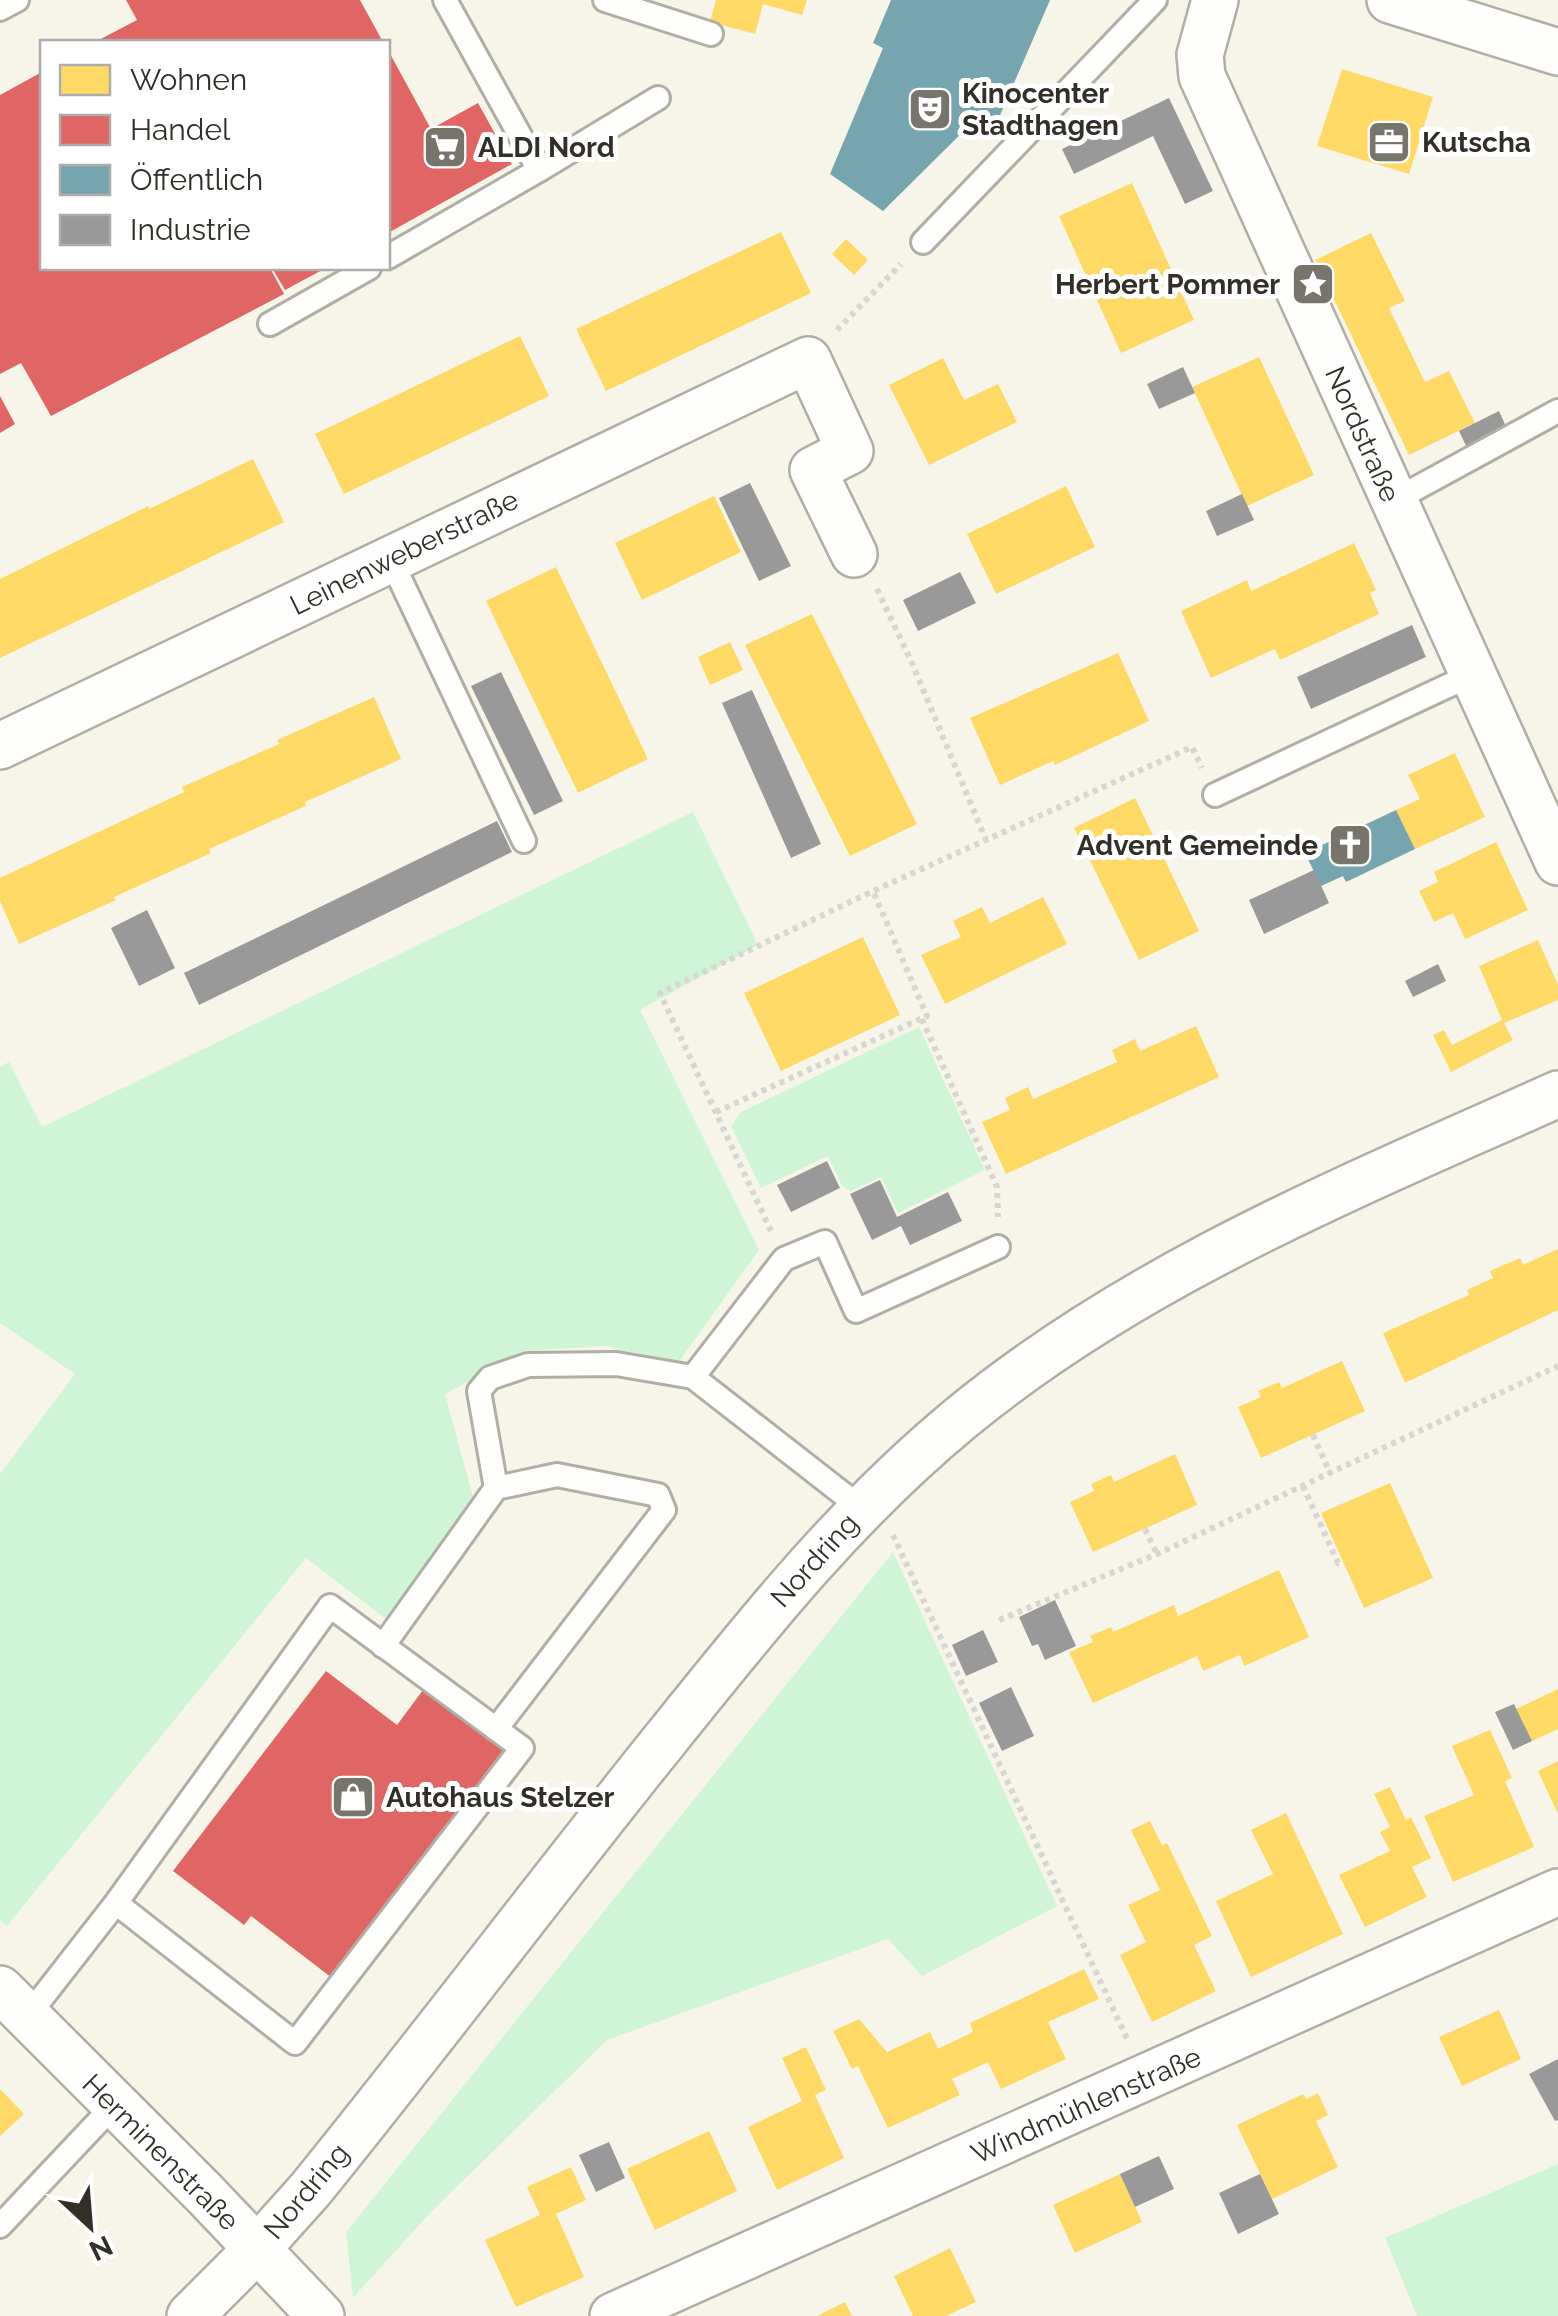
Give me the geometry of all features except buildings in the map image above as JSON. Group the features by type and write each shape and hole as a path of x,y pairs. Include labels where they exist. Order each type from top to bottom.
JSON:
{"street":[{"name":"Nordstraße","path":"1215,0 1200,55 1202,76 1558,862"},
{"path":"1390,0 1558,52"},
{"path":"808,360 850,451 813,470 854,554"},
{"name":"Leinenweberstraße","path":"0,746 808,360"},
{"name":"Nordring","path":"190,2316 258,2249 325,2171 795,1578 867,1503 963,1416 1046,1354 1130,1300 1277,1222 1558,1094"},
{"name":"Windmühlenstraße","path":"613,2316 1558,1892"},
{"name":"Herminenstraße","path":"14,2003 321,2316"}],"lane":[{"path":"0,9 18,0"},
{"path":"445,0 539,170"},
{"path":"606,0 712,34"},
{"path":"923,242 1155,0"},
{"path":"390,256 658,98"},
{"path":"270,324 365,270"},
{"path":"1393,502 1558,411"},
{"path":"390,558 524,840"},
{"path":"1215,795 1471,675"},
{"path":"694,1377 784,1259 826,1242 856,1310 998,1247"},
{"path":"496,1488 479,1391 490,1378 528,1365 616,1364 694,1377 867,1503"},
{"path":"383,1646 496,1488 557,1476 658,1495 664,1510 496,1728"},
{"path":"14,2003 116,1903 330,1606 522,1748 295,2044 116,1903"},
{"path":"0,2226 114,2105"}],"path":[{"path":"808,360 923,242"},
{"path":"854,554 866,565 912,663 986,840"},
{"path":"784,1259 660,993 1192,747 1215,795"},
{"path":"716,1112 928,1016 874,891"},
{"path":"922,1019 997,1187 998,1247"},
{"path":"998,1620 1157,1554 1558,1366"},
{"path":"1313,1435 1330,1474"},
{"path":"1303,1486 1338,1563 1343,1561"},
{"path":"867,1503 1146,2078"},
{"path":"1145,1529 1157,1554"}],"green space":[{"path":"693,812 758,945 640,1010 759,1250 673,1370 608,1346 525,1351 445,1394 475,1504 390,1622 306,1558 7,1926 0,1920 0,1474 75,1374 0,1323 0,1067 9,1062 42,1127"},
{"path":"919,1027 985,1170 898,1213 881,1177 851,1191 842,1186 828,1156 761,1188 731,1126 741,1112"},
{"path":"893,1552 1057,1906 922,1976 888,1939 607,2040 430,2213 353,2298 346,2232"},
{"path":"1558,2164 1558,2316 1417,2316 1385,2238"}],"place":[{"name":"Kinocenter Stadthagen","path":"930,109"},
{"name":"Kutscha","path":"1389,142"},
{"name":"ALDI Nord","path":"445,147"},
{"name":"Herbert Pommer","path":"1313,284"},
{"name":"Advent Gemeinde","path":"1350,845"},
{"name":"Autohaus Stelzer","path":"353,1797"}]}
